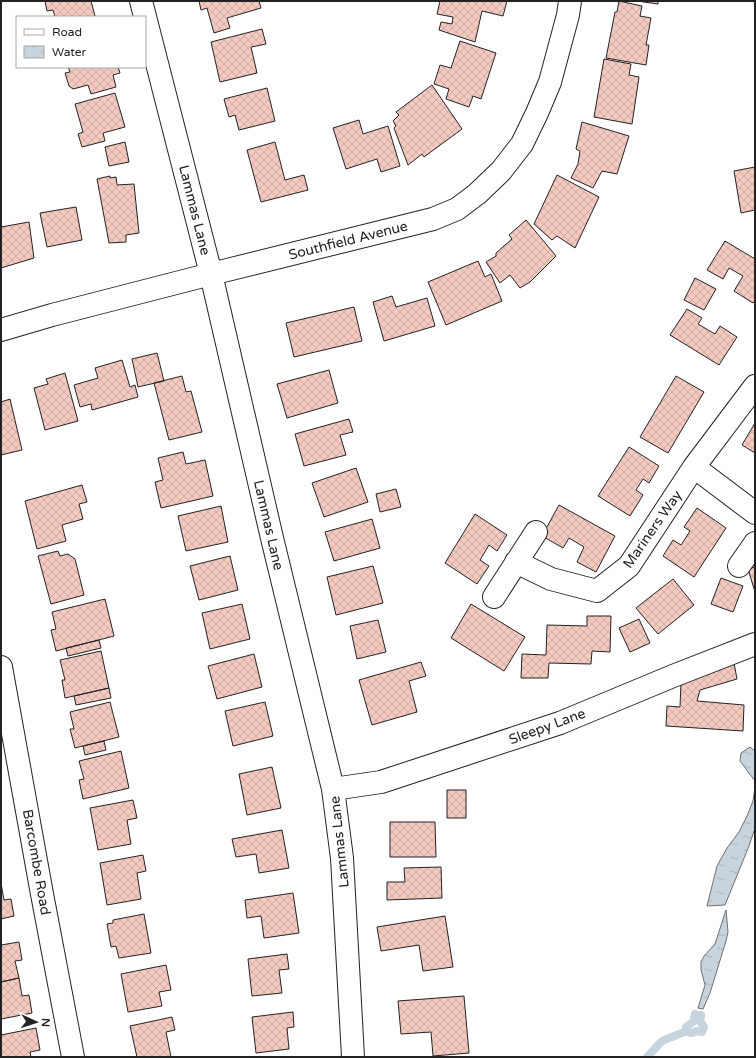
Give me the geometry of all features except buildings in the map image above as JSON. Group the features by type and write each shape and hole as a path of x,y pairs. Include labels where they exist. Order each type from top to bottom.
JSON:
{"street":[{"name":"Lammas Lane","path":"141,1 145,16"},
{"name":"Southfield Avenue","path":"1,330 52,315 211,274 433,219 457,209 477,194 501,171 522,144 550,82 568,16 570,1"},
{"name":"Lammas Lane","path":"146,20 211,274 272,538 333,789 342,858 353,1057"},
{"name":"Mariners Way","path":"516,562 551,579 598,591 629,566 694,467 755,386"},
{"path":"694,467 755,513"},
{"path":"494,597 536,532"},
{"path":"739,566 755,543"},
{"name":"Sleepy Lane","path":"333,789 381,782 560,723 755,644"},
{"name":"Barcombe Road","path":"1,667 73,1057"}],"water":[{"path":"750,747 755,751 755,781 740,761 741,753"},
{"path":"755,787 755,828 749,846 725,905 707,906 717,866 727,848 739,832 747,816 753,801"},
{"path":"726,910 728,932 726,941 710,993 703,1009 698,1008 705,985 701,970 701,962 704,956 715,944"}],"waterway":[{"path":"695,1014 693,1022 686,1027 688,1032 702,1032 704,1027 700,1022 701,1015"},
{"path":"647,1057 662,1041 687,1030"}]}
